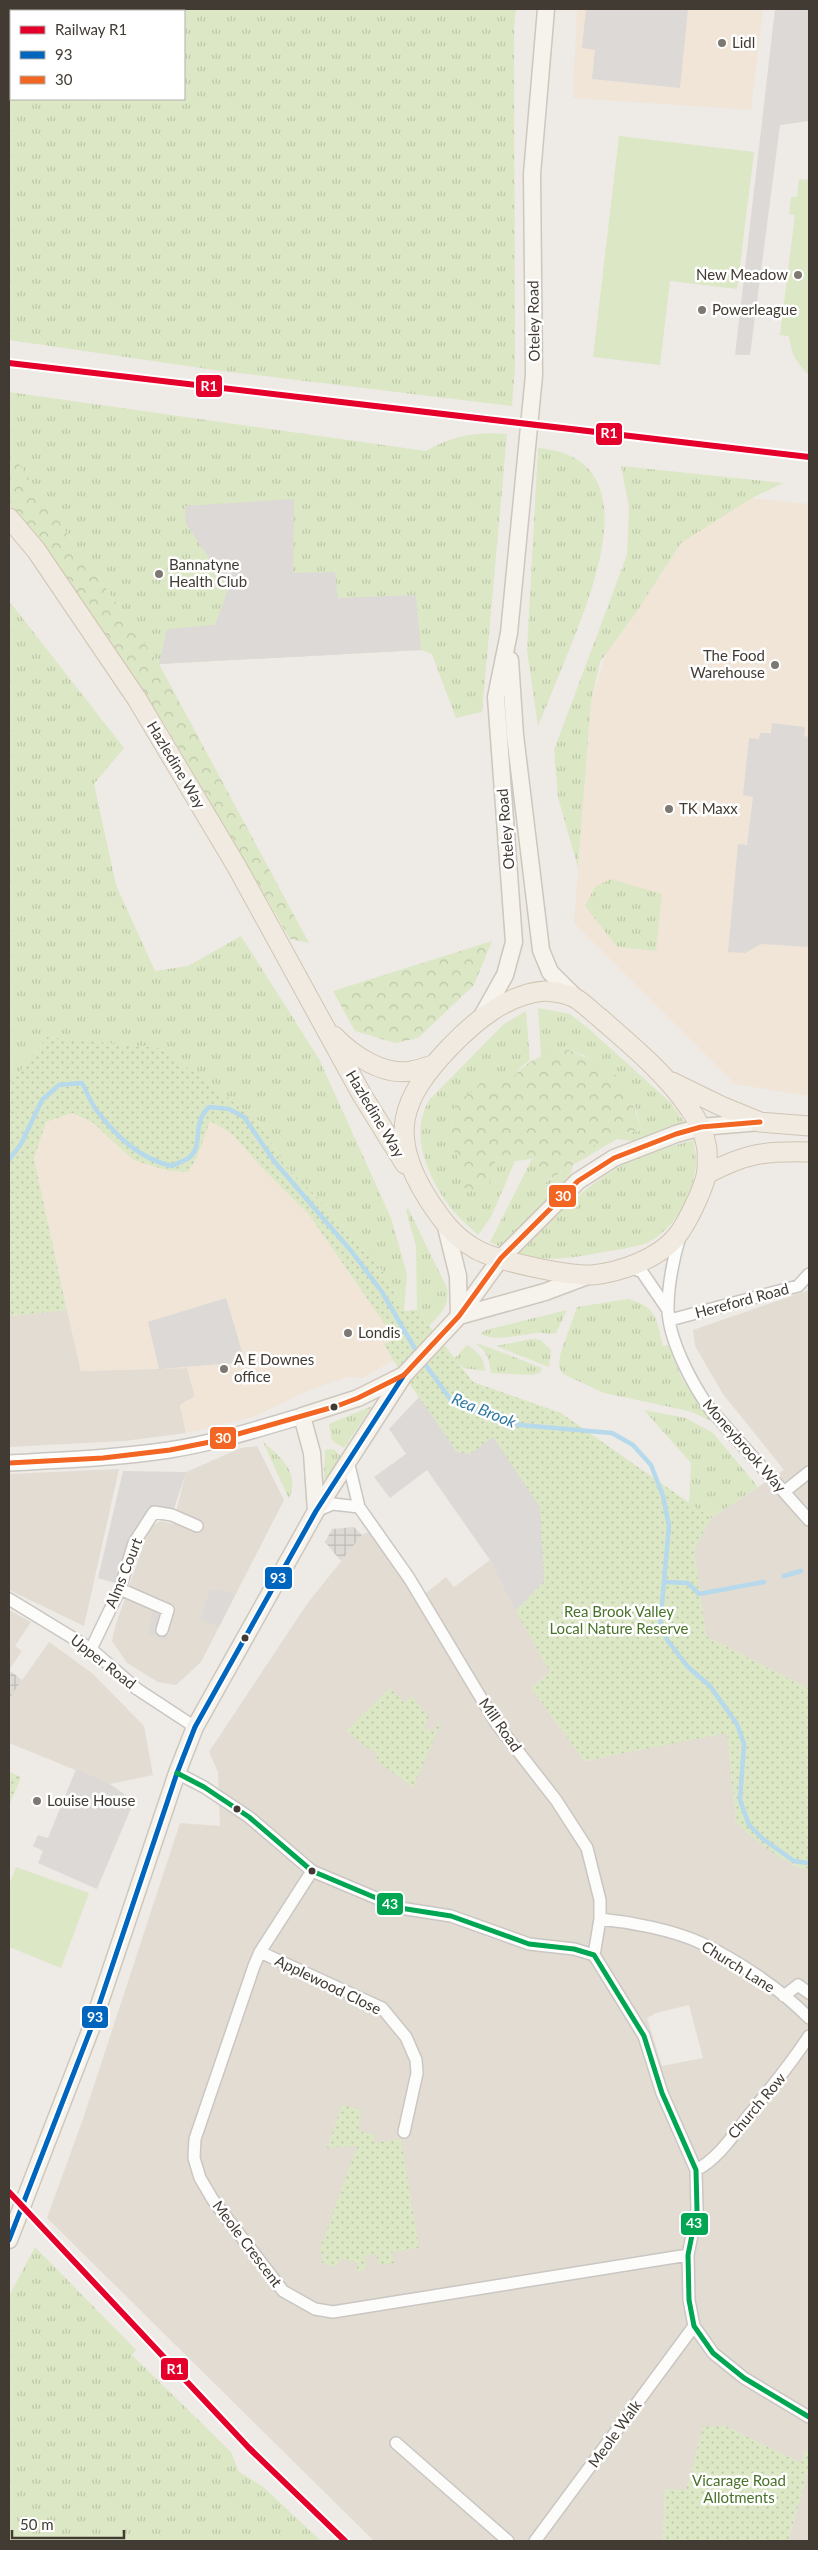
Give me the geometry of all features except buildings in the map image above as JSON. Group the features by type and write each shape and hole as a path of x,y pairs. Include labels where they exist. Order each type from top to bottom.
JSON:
{"main road":[{"name":"Oteley Road","path":"481,1018 505,975 514,942 496,696 509,633 534,376 532,174 546,9"},
{"name":"Hazledine Way","path":"9,518 36,550 137,699 237,867 362,1095 415,1178"},
{"name":"Oteley Road","path":"509,633 514,725 541,950 550,972 576,998"},
{"path":"530,992 559,993 576,998 664,1078 689,1106 701,1127 707,1148 707,1174 682,1230 663,1250 628,1266 590,1275 545,1292 459,1316 458,1276 446,1227 415,1178 405,1150 404,1128 409,1101 418,1083 481,1018 530,992"},
{"name":"Hazledine Way","path":"322,1024 339,1042 380,1068 409,1072 434,1065"},
{"path":"664,1078 721,1106 760,1122"},
{"path":"9,2240 38,2171 92,2026 177,1773 195,1727 316,1511 404,1375 459,1316 501,1258 578,1181 614,1158 676,1134 701,1127 760,1122 809,1126"},
{"path":"707,1174 749,1154 771,1151 809,1152"},
{"path":"446,1227 474,1248 518,1265 590,1275"},
{"path":"316,1511 312,1453 302,1416 358,1398 404,1375"}],"street":[{"name":"Moneybrook Way","path":"682,1230 673,1262 669,1315 676,1345 696,1389 710,1409 809,1520"},
{"name":"Moneybrook Way","path":"628,1266 642,1272 669,1315"},
{"name":"Hereford Road","path":"669,1315 798,1286 809,1274"},
{"path":"9,1463 103,1458 170,1450 210,1442 302,1416"},
{"name":"Mill Road","path":"348,1461 359,1507 409,1578 496,1723 556,1800 588,1848 600,1900 600,1919 594,1955"},
{"path":"784,1492 809,1472"},
{"path":"316,1511 333,1504 359,1507"},
{"name":"Alms Court","path":"91,1649 120,1589 134,1543 154,1512 172,1515 197,1526"},
{"path":"120,1589 168,1610 162,1630"},
{"name":"Upper Road","path":"9,1599 91,1649 137,1689 195,1727"},
{"path":"177,1773 204,1786 249,1817 312,1871 400,1908 451,1916 529,1944 574,1949 594,1955 644,2036 662,2093 696,2170 697,2210 688,2255 689,2300 694,2326 713,2353 744,2378 809,2417"},
{"name":"Meole Crescent","path":"312,1871 260,1952 195,2139 194,2158 200,2178 213,2200 283,2292 316,2309 333,2312 688,2255"},
{"name":"Church Lane","path":"600,1919 633,1922 700,1943 752,1973 784,1996 809,2018"},
{"name":"Applewood Close","path":"260,1952 382,2008 406,2037 416,2060 417,2074 404,2132"},
{"path":"784,1996 798,1985 809,1993"},
{"name":"Church Row","path":"696,2170 706,2165 732,2137 787,2069 809,2036"},
{"name":"Meole Walk","path":"535,2541 694,2326"},
{"path":"396,2443 508,2541"}],"shaded area":[{"path":"577,9 763,9 751,110 573,98"},
{"path":"586,9 688,9 680,88 592,79 595,50 582,48"},
{"path":"775,9 809,9 809,121 780,125 750,355 735,355"},
{"path":"658,489 809,504 809,1096 735,1084 574,923 591,702"},
{"path":"294,499 293,573 335,572 338,598 416,595 421,650 159,664 167,629 215,625 229,587 186,524 185,506"},
{"path":"772,723 805,727 804,736 809,737 809,947 761,944 745,953 728,952 738,844 747,845 753,797 743,795 749,738 759,739 760,733 771,733"},
{"path":"72,1113 92,1122 133,1160 169,1171 188,1172 197,1157 210,1120 232,1134 264,1170 310,1216 395,1339 385,1345 393,1360 363,1378 347,1377 310,1390 253,1417 186,1433 180,1405 195,1396 187,1368 81,1371 34,1159 46,1122"},
{"path":"809,1290 809,1689 706,1636 694,1550 711,1518 784,1470 723,1394 695,1346 693,1330"},
{"path":"226,1298 244,1358 234,1363 159,1369 148,1322"},
{"path":"67,1310 81,1371 187,1368 195,1396 180,1405 186,1433 124,1441 9,1447 9,1316"},
{"path":"419,1397 457,1452 470,1454 493,1437 540,1507 544,1581 516,1611 490,1560 427,1470 390,1498 374,1477 406,1454 389,1429"},
{"path":"257,1446 284,1500 201,1662 176,1685 158,1682 127,1663 112,1641 115,1627 149,1529 160,1521 173,1524 186,1472 241,1448"},
{"path":"119,1469 84,1626 9,1590 9,1474"},
{"path":"123,1471 186,1472 172,1515 154,1512 119,1584 98,1578"},
{"path":"354,1527 362,1535 341,1561 325,1542 332,1529"},
{"path":"371,1530 401,1574 415,1602 446,1577 454,1587 490,1560 550,1672 531,1688 585,1761 727,1732 736,1822 793,1865 809,1870 809,2452 806,2450 801,2463 725,2426 686,2490 665,2490 663,2541 374,2541 47,2218 83,2119 180,1823 220,1826 218,1772 209,1752 307,1604 362,1535","holes":["689,2005 703,2058 662,2066 647,2018 656,2013"]},
{"path":"216,1588 235,1595 219,1627 200,1619 210,1590 215,1591"},
{"path":"153,1609 173,1616 166,1640 148,1633"},
{"path":"9,1610 31,1622 15,1646 22,1651 9,1670"},
{"path":"49,1642 92,1673 144,1726 153,1775 110,1784 9,1743 9,1699"},
{"path":"9,1670 22,1680 9,1699"},
{"path":"76,1769 110,1784 134,1801 97,1889 38,1863 43,1851 33,1846 38,1835 48,1838"},
{"path":"809,2468 809,2541 788,2541"}],"green space":[{"path":"9,9 516,9 514,26 515,367 512,406 222,371 9,340"},
{"path":"35,9 165,9 165,10"},
{"path":"619,136 754,152 737,289 670,281 660,365 593,357"},
{"name":"New Meadow","path":"809,173 809,375 795,357 789,336 780,335 795,215 789,214 791,197 797,197 799,179 807,180"},
{"path":"9,392 426,451 455,438 475,434 507,434 482,712 456,718 432,654 421,650 159,664 9,450"},
{"path":"538,448 572,457 593,474 603,499 604,528 591,592 538,726 527,651"},
{"path":"9,450 159,664 309,943 290,939 164,723 44,546 9,505"},
{"path":"621,466 783,483 752,498 681,543 635,614 600,662 591,702 578,868 558,797 554,750 627,555 629,507"},
{"path":"9,601 124,748 94,784 116,885 155,971 188,966 241,936 319,1059 391,1218 407,1274 404,1311 380,1267 314,1194 286,1167 259,1121 161,1048 47,1037 9,1086"},
{"path":"611,879 662,894 656,951 617,947 585,906 595,887"},
{"path":"492,941 474,985 418,1038 395,1043 355,1031 333,991"},
{"path":"538,1008 570,1014 671,1103 685,1123 632,1141 617,1139 573,1165 592,1146 626,1132 642,1131 635,1106 600,1066 583,1055 566,1049 541,1056"},
{"path":"526,1011 530,1060 520,1068 509,1084 483,1078 475,1090 457,1102 452,1120 452,1140 461,1163 496,1157 515,1161 491,1217 478,1235 450,1207 428,1169 421,1140 424,1112 430,1099 504,1024"},
{"name":"Rea Brook Valley Local Nature Reserve","path":"47,1037 161,1048 259,1121 286,1167 314,1194 380,1267 404,1311 417,1310 473,1382 561,1413 711,1518 694,1550 706,1636 809,1689 809,1870 798,1867 779,1857 736,1822 727,1733 585,1761 531,1688 550,1672 516,1611 544,1581 470,1454 457,1452 393,1360 384,1344 395,1339 310,1216 264,1170 232,1134 210,1121 197,1157 188,1172 169,1171 133,1160 92,1122 72,1113 46,1122 34,1159 67,1310 9,1316 9,1086"},
{"path":"566,1049 597,1063 624,1083 642,1131 626,1132 592,1146 573,1165 542,1184 536,1158 511,1162 496,1158 489,1184 477,1191 461,1187 461,1163 450,1143 456,1102 475,1090 483,1078 509,1083 521,1069 533,1060"},
{"path":"694,1140 695,1171 687,1198 673,1222 653,1240 641,1245 570,1258 550,1259 517,1255 561,1211 609,1173 646,1154"},
{"path":"536,1158 543,1184 573,1165 569,1182 506,1250 490,1242 532,1159"},
{"path":"408,1208 447,1288 446,1305 429,1326 417,1310 416,1246 406,1210"},
{"path":"628,1299 645,1306 654,1315 663,1346 668,1345 682,1379 711,1421 689,1411 604,1393 563,1374 559,1367 560,1355 577,1307"},
{"path":"567,1310 556,1333 536,1333 501,1338 480,1334 486,1330"},
{"path":"532,1339 541,1340 551,1350 549,1367 496,1346"},
{"path":"476,1344 542,1368 540,1373 531,1375 491,1373 487,1357"},
{"path":"467,1345 480,1355 485,1371 464,1368 454,1359"},
{"path":"372,1406 344,1448 332,1441 329,1424"},
{"path":"644,1410 686,1418 713,1433 758,1487 711,1518 689,1504 691,1463"},
{"path":"263,1442 277,1454 291,1474 292,1490 289,1499"},
{"path":"333,1449 341,1456 327,1480 324,1478 325,1450"},
{"path":"390,1688 404,1703 412,1696 429,1717 424,1728 434,1732 438,1722 441,1723 413,1787 375,1760 378,1756 346,1731"},
{"path":"9,1772 21,1777 9,1806"},
{"path":"16,1867 89,1893 61,1968 9,1947 9,1885"},
{"path":"342,2105 362,2110 358,2131 374,2135 374,2143 401,2139 419,2248 392,2252 394,2263 378,2265 377,2254 365,2256 367,2269 359,2273 356,2273 358,2263 340,2259 337,2267 321,2262 323,2254 319,2252 357,2146 327,2148"},
{"path":"35,2247 136,2350 132,2355 231,2452 239,2472 262,2486 321,2541 9,2541 9,2296"},
{"name":"Vicarage Road Allotments","path":"725,2426 801,2463 806,2450 809,2452 809,2468 788,2541 663,2541 665,2489 686,2490 703,2427"}],"waterway":[{"name":"Rea Brook","path":"9,1160 21,1144 42,1100 59,1085 82,1083 97,1111 121,1138 139,1152 160,1163 172,1166 190,1157 194,1152 200,1120 209,1107 229,1109 244,1117 274,1161 352,1252 382,1292 418,1354"},
{"name":"Rea Brook","path":"422,1360 451,1400 469,1409 520,1425 612,1433 633,1445 651,1465 663,1496 669,1526 660,1626 668,1641 688,1667 710,1686 737,1724 744,1744 740,1800 749,1825 763,1839 794,1861 809,1863"},
{"path":"784,1576 801,1571"},
{"path":"665,1582 688,1583 699,1594 764,1582"}],"rail line":[{"name":"R1","path":"9,363 809,457"},
{"name":"R1","path":"9,2192 249,2448 345,2541"}],"transit line":[{"name":"30","path":"9,1463 103,1458 170,1450 210,1442 337,1406 358,1398 404,1375 459,1316 501,1258 578,1181 614,1158 676,1134 701,1127 760,1122"},
{"name":"93","path":"9,2240 92,2026 177,1773 195,1727 316,1511 404,1375"},
{"name":"43","path":"177,1773 204,1787 249,1817 312,1871 400,1908 451,1916 529,1944 574,1949 594,1955 644,2036 662,2093 696,2170 697,2210 688,2255 689,2300 694,2326 713,2353 744,2378 809,2417"}],"place":[{"name":"Lidl","path":"722,43"},
{"name":"New Meadow","path":"798,275"},
{"name":"Powerleague","path":"702,310"},
{"name":"Bannatyne Health Club","path":"159,574"},
{"name":"The Food Warehouse","path":"775,665"},
{"name":"TK Maxx","path":"669,809"},
{"name":"Londis","path":"348,1333"},
{"name":"A E Downes office","path":"224,1369"},
{"name":"Louise House","path":"37,1801"}]}
